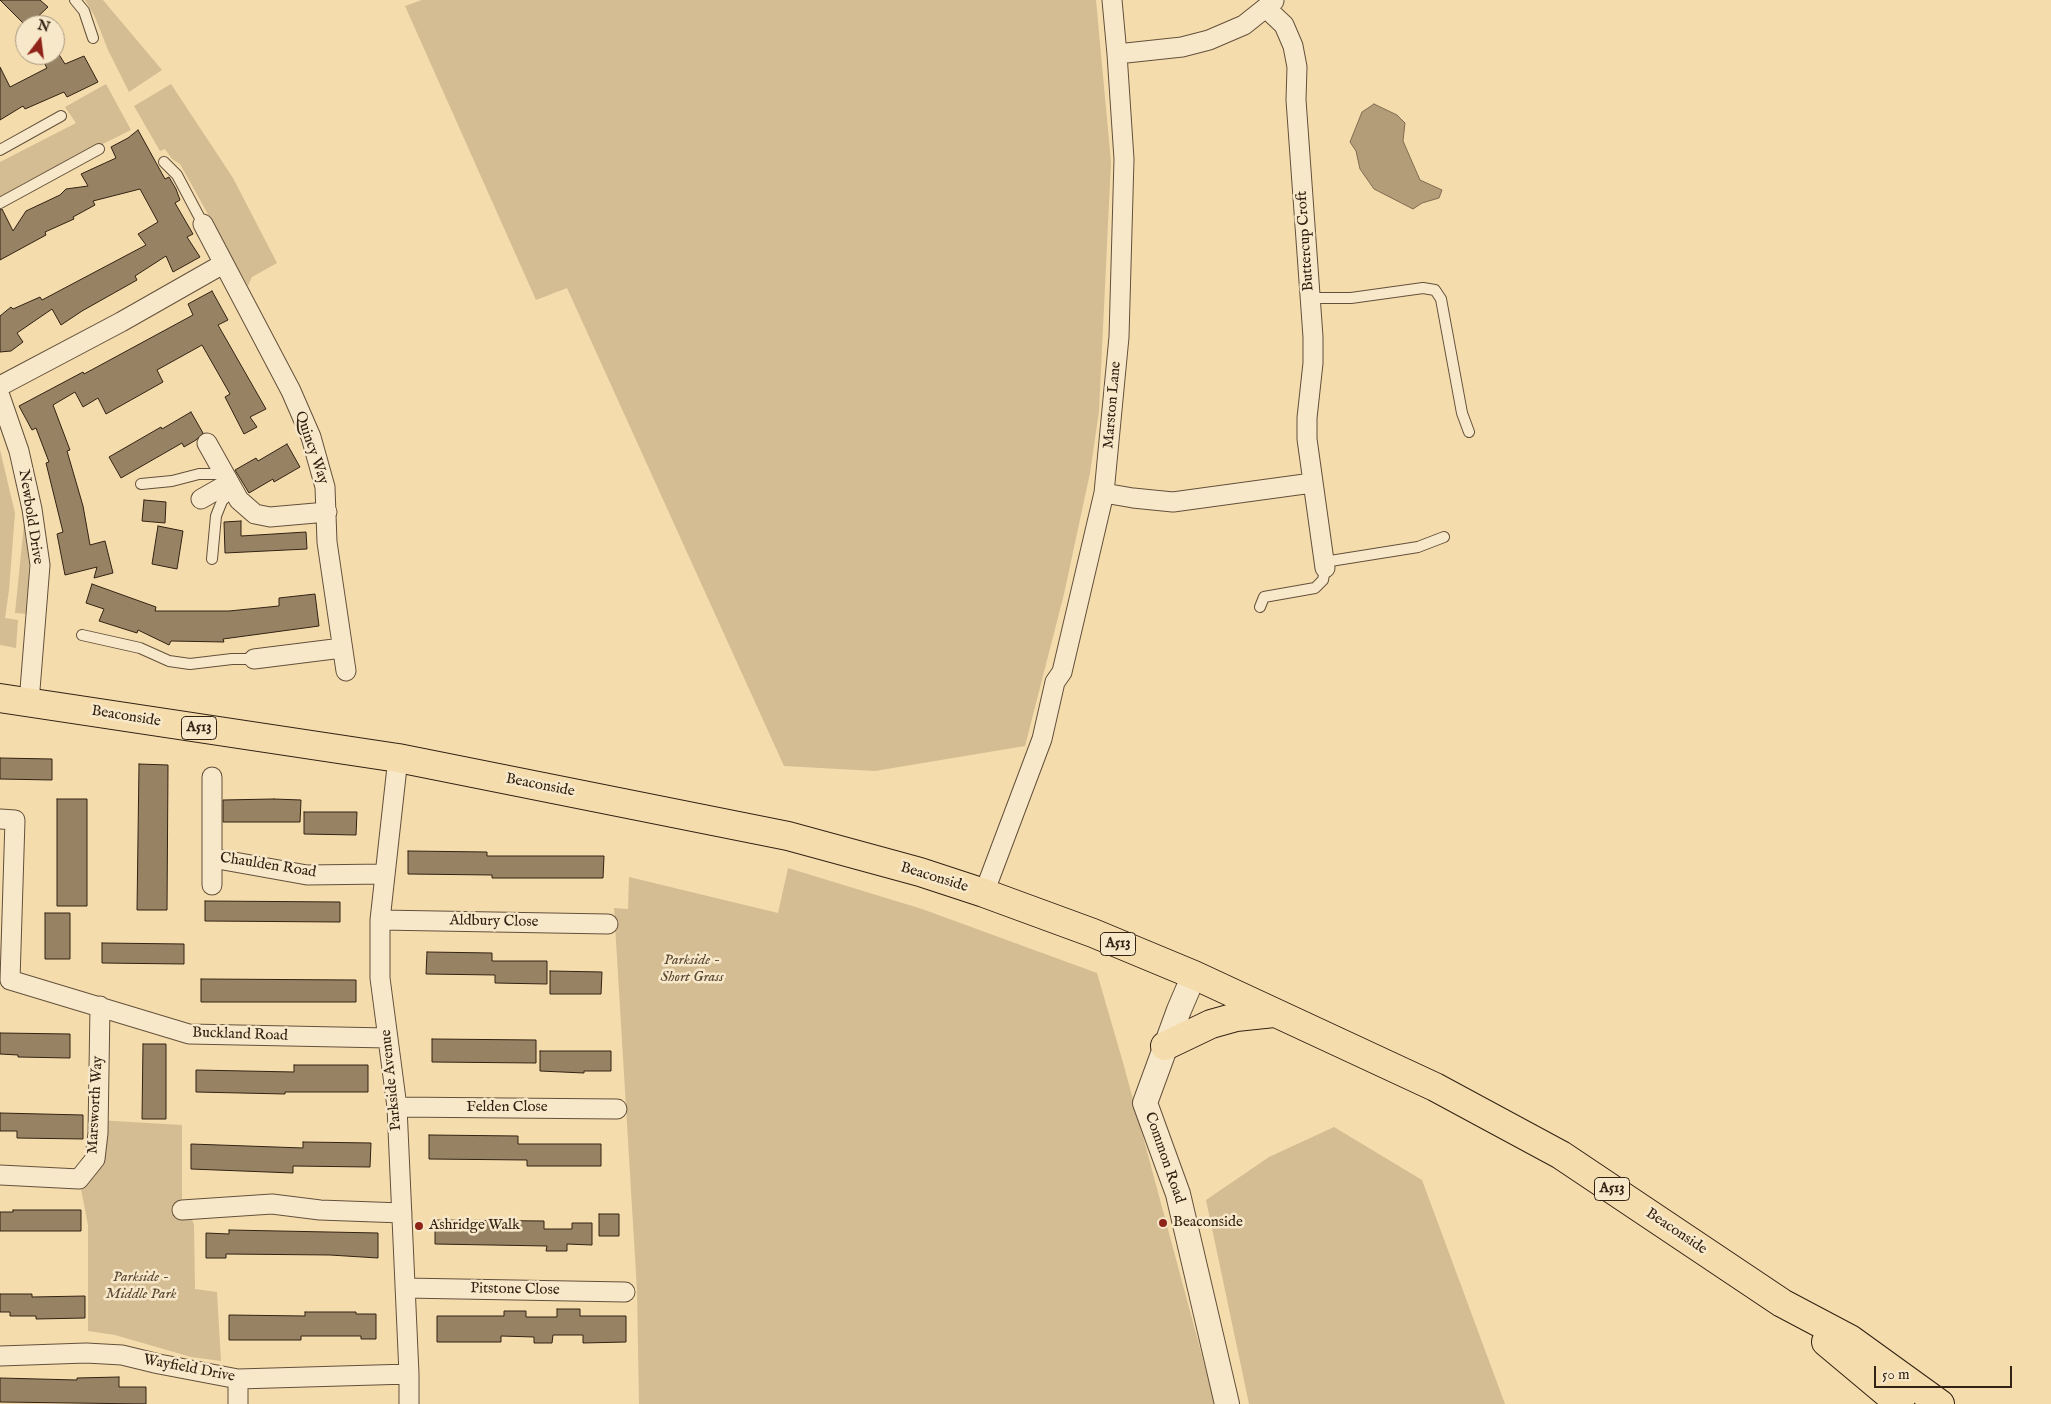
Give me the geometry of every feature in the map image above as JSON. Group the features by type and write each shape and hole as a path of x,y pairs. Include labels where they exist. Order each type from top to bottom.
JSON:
{"highway":[{"name":"Beaconside","path":"0,698 398,758 788,836 920,872 984,893 1093,933 1194,975 1435,1087 1561,1155 1782,1302 1850,1340 1940,1404"},
{"path":"1165,1046 1211,1024 1236,1017 1274,1013"},
{"name":"Beaconside","path":"1782,1302 1841,1355 1900,1404"}],"street":[{"name":"Marston Lane","path":"984,893 1042,739 1055,682 1062,672 1104,494 1119,337 1124,160 1112,0"},
{"path":"1117,54 1182,47 1209,40 1244,25 1271,4"},
{"name":"Buttercup Croft","path":"1271,4 1284,25 1293,46 1297,68 1296,100 1313,363 1307,425 1312,483 1324,565"},
{"name":"Quincy Way","path":"202,224 291,391 311,437 325,487 327,542 346,671"},
{"path":"0,386 121,322 223,264"},
{"name":"Newbold Drive","path":"0,396 19,452 32,509 40,565 29,702"},
{"path":"207,443 239,500 255,514 270,517 327,512"},
{"path":"202,499 228,482"},
{"path":"1104,494 1173,502 1312,483"},
{"path":"254,659 342,648"},
{"name":"Parkside Avenue","path":"398,758 380,920 380,978 397,1107 410,1374 409,1404"},
{"name":"Chaulden Road","path":"212,777 212,885"},
{"name":"Buckland Road","path":"0,819 15,820 5,981 100,1006 190,1034 388,1038"},
{"name":"Chaulden Road","path":"212,858 307,875 384,874"},
{"name":"Aldbury Close","path":"380,920 608,924"},
{"name":"Common Road","path":"1194,975 1165,1046 1145,1103 1178,1194 1227,1404"},
{"name":"Marsworth Way","path":"0,1176 79,1179 95,1159 98,1133 100,1006"},
{"name":"Felden Close","path":"397,1107 617,1109"},
{"path":"182,1210 272,1204 320,1210 402,1213"},
{"name":"Pitstone Close","path":"405,1288 626,1292"},
{"name":"Wayfield Drive","path":"0,1356 86,1353 122,1355 238,1379 410,1374"},
{"path":"238,1379 238,1404"}],"lane":[{"path":"75,0 84,11 93,38"},
{"path":"0,150 61,116"},
{"path":"0,203 99,149"},
{"name":"Quincy Way","path":"164,162 177,175 202,224"},
{"path":"1310,298 1351,298 1423,288 1435,290 1441,299 1443,307 1462,413 1469,432"},
{"path":"141,484 172,482 199,474 228,482 216,516 212,559"},
{"path":"1260,606 1264,597 1316,588 1323,580 1324,565 1418,547 1444,537"},
{"path":"82,634 140,648 169,661 190,664 232,659 254,659"}],"green space":[{"path":"85,0 103,0 162,70 129,92 108,50 95,17"},
{"path":"422,0 1096,0 1111,162 1099,411 1090,473 1064,594 1025,746 875,771 784,766 567,288 536,300 405,6"},
{"path":"106,84 131,130 26,182 0,197 0,162 76,123 65,107"},
{"path":"171,84 233,178 277,263 252,277 248,286 180,164 172,159 165,149 160,151 134,106"},
{"path":"0,450 15,513 5,618 18,620 16,648 0,645"},
{"path":"24,524 29,563 28,614 15,613"},
{"name":"Parkside - Short Grass","path":"788,868 922,909 1097,973 1215,1404 639,1404 637,1290 614,908 628,909 629,877 778,913"},
{"name":"Parkside - Middle Park","path":"97,1120 182,1125 182,1202 194,1224 195,1289 217,1292 221,1361 191,1357 115,1335 88,1331 88,1225 79,1179"},
{"path":"1334,1127 1422,1180 1505,1404 1249,1404 1206,1200 1269,1157"}],"shaded area":[{"path":"1374,104 1397,115 1405,123 1403,141 1420,180 1442,190 1439,198 1422,203 1413,209 1374,189 1360,169 1356,151 1350,142 1362,112"}],"building":[{"path":"0,0 40,0 48,7 40,15 15,15"},
{"path":"84,56 98,82 67,97 64,92 25,109 23,106 0,120 0,67 10,87 47,68 45,65 65,65"},
{"path":"138,130 165,179 169,177 176,189 180,200 175,203 193,234 187,237 200,257 173,272 166,256 135,276 137,280 61,325 52,309 17,333 23,342 11,351 0,352 0,316 11,307 13,309 40,297 42,300 146,245 138,234 158,222 140,189 93,201 95,205 73,217 74,219 45,232 46,235 0,260 0,210 2,209 13,231 26,211 60,195 66,189 88,186 81,174 116,158 111,147"},
{"path":"212,291 228,320 218,325 266,409 250,417 257,427 244,434 225,397 230,394 202,345 157,370 163,382 106,414 98,398 83,407 75,392 53,405 70,450 67,451 83,506 90,545 105,541 113,573 94,578 97,567 65,575 57,534 63,532 46,463 49,462 36,428 32,430 19,406 83,372 84,374 193,315 188,304"},
{"path":"191,412 203,433 196,440 184,447 182,443 121,478 109,457"},
{"path":"287,444 300,467 274,482 273,479 249,493 235,470 256,458 258,461"},
{"path":"144,500 166,502 165,523 142,521"},
{"path":"241,521 241,536 306,532 307,549 225,553 224,522"},
{"path":"158,526 183,531 177,569 152,564"},
{"path":"92,584 156,607 155,611 229,611 279,606 279,598 315,594 319,626 223,639 224,642 171,641 169,645 138,630 137,633 99,621 104,609 86,603"},
{"path":"0,758 52,759 52,780 0,779"},
{"path":"139,764 168,765 167,910 137,910"},
{"path":"57,799 87,799 87,906 57,906"},
{"path":"223,800 301,800 300,822 223,822"},
{"path":"304,812 357,812 356,835 304,834"},
{"path":"408,851 487,852 487,856 604,856 603,878 492,878 492,875 408,874"},
{"path":"205,901 340,902 340,922 205,921"},
{"path":"45,913 70,913 70,959 45,959"},
{"path":"102,943 184,944 184,964 102,963"},
{"path":"427,952 492,953 492,961 547,961 547,984 495,983 495,975 426,974"},
{"path":"550,971 602,972 601,994 550,994"},
{"path":"201,979 356,980 356,1002 201,1002"},
{"path":"0,1033 70,1034 70,1058 18,1057 18,1055 0,1054"},
{"path":"432,1039 536,1040 536,1063 432,1062"},
{"path":"143,1044 166,1044 166,1119 142,1119"},
{"path":"540,1051 611,1051 611,1071 584,1071 584,1073 540,1071"},
{"path":"294,1065 368,1065 368,1092 285,1092 285,1094 196,1092 196,1070 294,1072"},
{"path":"0,1113 83,1115 83,1139 17,1138 17,1131 0,1131"},
{"path":"429,1135 518,1136 518,1144 601,1144 601,1166 527,1166 527,1160 429,1159"},
{"path":"303,1142 371,1143 370,1167 293,1166 293,1173 191,1169 191,1144 303,1148"},
{"path":"13,1210 81,1210 81,1231 0,1231 0,1212 13,1212"},
{"path":"599,1214 619,1214 619,1236 599,1236"},
{"path":"435,1220 544,1221 544,1229 572,1229 572,1223 592,1223 592,1245 567,1244 567,1251 546,1251 547,1246 435,1244"},
{"path":"229,1230 378,1233 378,1258 330,1255 226,1254 226,1258 206,1258 206,1233 229,1234"},
{"path":"0,1294 32,1294 32,1297 85,1296 85,1318 36,1319 36,1316 10,1316 10,1312 0,1312"},
{"path":"557,1309 580,1309 580,1316 626,1316 626,1342 583,1343 583,1335 553,1335 552,1343 534,1343 534,1337 501,1336 501,1342 437,1342 437,1316 504,1316 504,1311 526,1311 526,1317 557,1317"},
{"path":"305,1312 376,1314 376,1339 361,1339 361,1336 301,1336 301,1340 229,1340 229,1315 305,1316"},
{"path":"119,1377 119,1387 146,1387 146,1404 0,1402 0,1378 77,1380 77,1378"}],"place":[{"name":"Beaconside","path":"1163,1223"},
{"name":"Ashridge Walk","path":"419,1226"}]}
